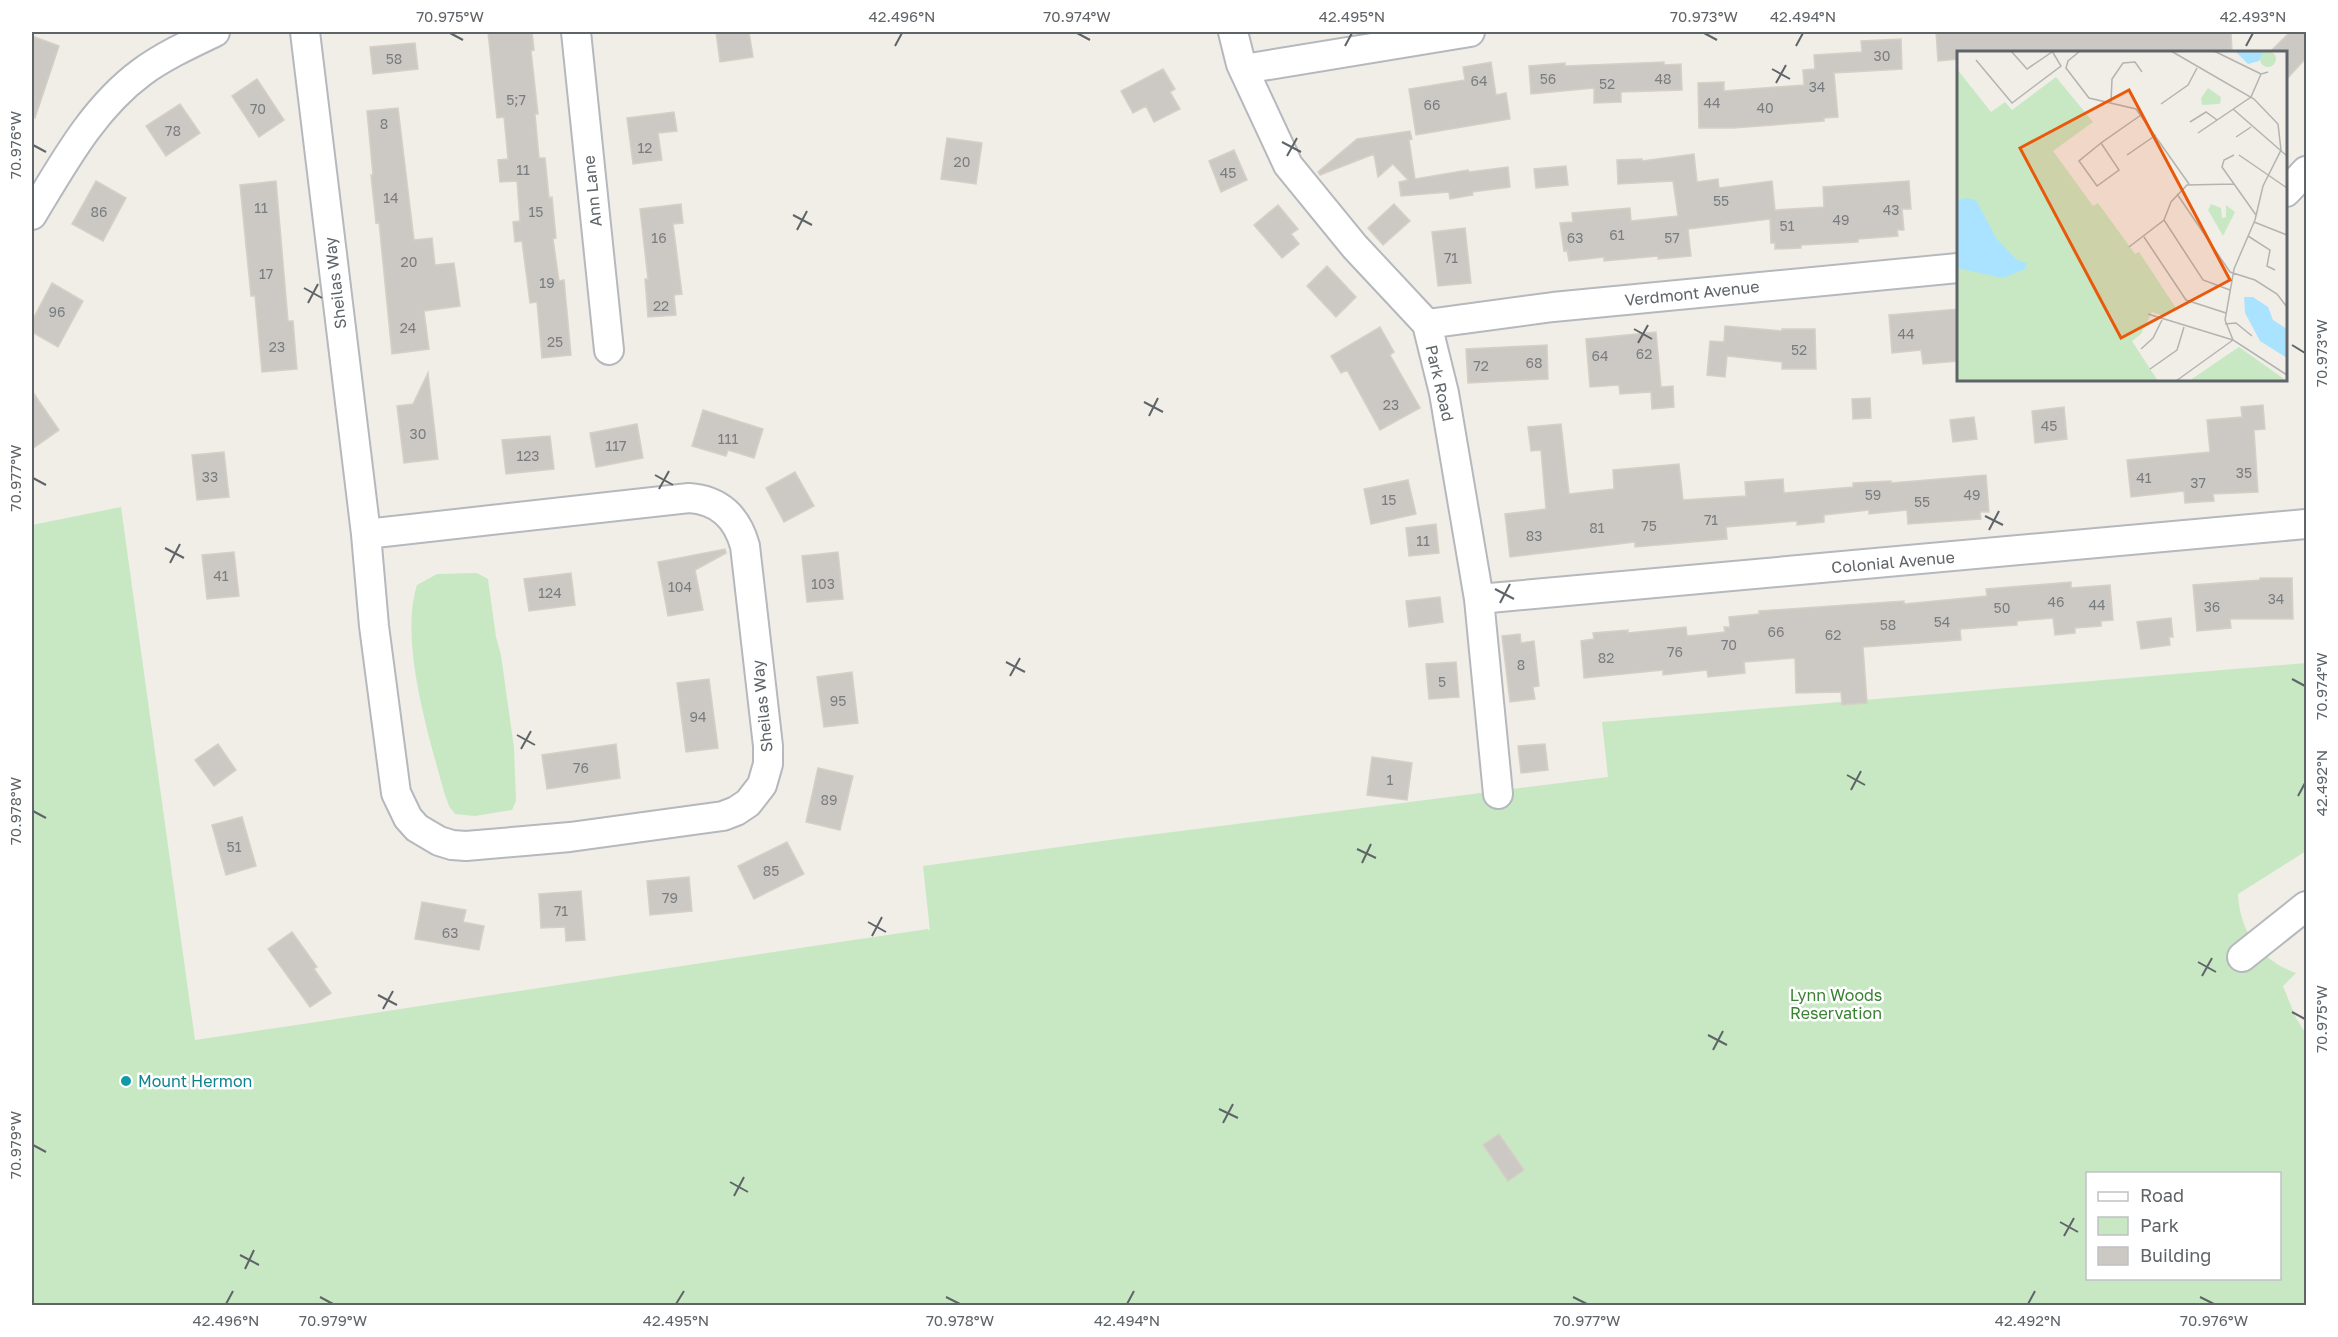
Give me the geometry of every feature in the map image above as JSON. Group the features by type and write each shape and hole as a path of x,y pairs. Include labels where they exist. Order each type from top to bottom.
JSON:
{"street":[{"path":"32,215 83,132 125,87 164,58 215,32"},
{"name":"Sheilas Way","path":"305,32 366,534 374,626 396,793 408,818 426,835 452,845 466,846 570,837 723,816 748,803 757,793 767,774 768,746 745,546 735,520 717,505 688,498 366,534"},
{"name":"Ann Lane","path":"576,32 609,350"},
{"name":"Park Road","path":"1233,32 1244,69 1288,165 1355,247 1427,324 1444,393 1479,599 1498,794"},
{"path":"1244,69 1470,32"},
{"path":"2287,191 2307,171"},
{"name":"Verdmont Avenue","path":"1427,324 1553,306 1957,268"},
{"name":"Colonial Avenue","path":"1479,599 2307,524"},
{"path":"2242,957 2307,906"}],"green space":[{"name":"Lynn Woods Reservation","path":"121,507 195,1040 928,929 930,931 923,866 1109,840 1608,777 1602,722 2306,663 2306,851 2238,894 2243,921 2254,943 2272,961 2296,973 2283,986 2296,1018 2306,1034 2306,1305 32,1306 32,525"},
{"path":"477,573 488,579 496,637 501,655 514,748 516,801 512,810 475,816 455,814 444,792 418,689 412,634 412,608 417,585 437,574"}],"building":[{"path":"488,32 532,32 534,50 531,51 538,114 535,114 539,158 545,158 549,198 552,197 556,238 553,239 559,281 564,280 571,355 542,358 537,302 530,303 522,241 515,242 513,222 520,221 517,181 500,182 498,160 508,159 504,117 497,118"},
{"path":"716,32 749,32 753,57 720,62"},
{"path":"1936,32 2231,32 2232,51 1957,51 1957,59 1938,61"},
{"path":"2290,32 2307,32 2307,57 2287,79 2287,51 2271,51"},
{"path":"32,36 59,46 35,118 32,117"},
{"path":"1901,39 1902,69 1834,73 1838,117 1824,118 1824,121 1733,128 1699,128 1698,83 1724,82 1724,91 1804,85 1803,70 1815,69 1814,55 1862,52 1861,41"},
{"path":"415,43 418,69 373,74 370,47"},
{"path":"1491,62 1496,95 1506,93 1510,119 1416,135 1409,89 1465,80 1463,67"},
{"path":"1664,62 1664,65 1681,64 1682,90 1621,92 1621,102 1594,103 1594,88 1531,94 1529,66 1565,63 1565,66"},
{"path":"1163,69 1175,89 1170,92 1180,109 1154,122 1146,106 1133,113 1121,91"},
{"path":"257,79 284,120 259,137 232,96"},
{"path":"180,104 200,133 166,156 146,126"},
{"path":"398,108 414,240 432,238 435,265 454,263 460,306 424,311 429,349 392,354 379,222 376,223 371,175 373,175 367,111"},
{"path":"674,112 677,131 658,133 662,160 633,164 627,118"},
{"path":"1410,131 1412,139 1409,140 1415,179 1468,170 1469,172 1508,167 1510,187 1472,192 1473,195 1450,199 1449,192 1401,196 1399,182 1408,180 1393,164 1378,177 1374,154 1320,175 1318,172 1357,139"},
{"path":"947,138 982,143 976,184 941,179"},
{"path":"1234,150 1247,180 1221,192 1209,161"},
{"path":"1694,154 1697,182 1718,179 1719,188 1772,181 1775,210 1824,207 1823,187 1909,181 1911,209 1902,209 1904,230 1897,230 1898,236 1775,249 1775,243 1771,243 1770,219 1688,229 1691,256 1658,259 1658,256 1604,261 1604,257 1569,261 1567,250 1564,251 1560,223 1573,222 1572,213 1630,208 1631,221 1678,216 1673,181 1618,184 1617,160 1642,159 1642,161"},
{"path":"1566,166 1568,185 1536,188 1534,169"},
{"path":"96,181 126,198 103,241 72,224"},
{"path":"276,181 288,321 293,321 297,369 262,372 255,296 251,296 240,185"},
{"path":"681,204 683,223 673,224 682,294 674,295 676,315 648,317 645,279 648,279 640,209"},
{"path":"1394,204 1410,221 1383,245 1368,228"},
{"path":"1278,205 1298,229 1291,234 1299,244 1282,258 1254,225"},
{"path":"1465,228 1471,283 1438,286 1432,232"},
{"path":"1327,266 1356,297 1336,317 1307,286"},
{"path":"52,283 83,301 58,347 32,332 32,321"},
{"path":"1957,309 1957,361 1923,364 1921,350 1892,353 1889,315"},
{"path":"1725,326 1782,331 1782,329 1815,329 1816,369 1782,369 1782,362 1727,356 1725,377 1707,375 1710,341 1724,342"},
{"path":"1380,327 1394,352 1390,355 1420,408 1380,430 1347,370 1341,373 1331,356"},
{"path":"1656,332 1661,387 1673,386 1674,407 1652,409 1651,392 1620,394 1619,385 1590,387 1586,339"},
{"path":"1547,345 1548,379 1468,383 1466,349"},
{"path":"428,373 438,459 404,463 397,406 413,404"},
{"path":"32,391 59,430 32,449"},
{"path":"1870,398 1871,418 1853,419 1852,399"},
{"path":"2263,405 2265,429 2254,430 2258,492 2213,494 2214,501 2185,503 2184,491 2131,497 2127,460 2210,452 2207,420 2242,417 2241,407"},
{"path":"2064,407 2067,439 2035,443 2032,411"},
{"path":"703,410 763,429 754,458 728,450 726,456 692,446"},
{"path":"1974,417 1977,439 1953,442 1950,420"},
{"path":"637,424 643,458 596,467 590,433"},
{"path":"1561,424 1569,494 1614,489 1613,470 1679,464 1683,500 1746,496 1745,482 1783,479 1784,493 1853,487 1853,483 1891,481 1891,483 1986,475 1989,512 1980,512 1981,519 1908,524 1907,510 1869,514 1869,510 1824,515 1824,522 1797,525 1797,521 1726,527 1727,539 1635,547 1635,542 1510,557 1505,514 1546,509 1541,450 1531,451 1528,427"},
{"path":"550,436 554,469 506,474 502,440"},
{"path":"224,452 229,497 197,500 192,455"},
{"path":"795,472 814,506 784,522 766,488"},
{"path":"1408,480 1416,514 1371,524 1364,489"},
{"path":"1436,524 1439,553 1409,556 1406,528"},
{"path":"725,549 726,553 695,570 703,610 668,616 658,562"},
{"path":"234,552 239,596 207,599 202,555"},
{"path":"838,552 843,599 807,602 802,556"},
{"path":"571,573 575,605 529,611 524,579"},
{"path":"2260,578 2292,578 2293,619 2230,619 2231,628 2197,631 2193,585 2260,580"},
{"path":"2071,582 2071,588 2110,585 2113,620 2101,621 2101,626 2075,628 2075,633 2055,635 2053,618 2017,621 2017,625 1960,629 1961,640 1863,647 1867,703 1842,705 1841,692 1796,693 1795,658 1744,662 1745,673 1708,677 1707,670 1663,675 1663,670 1584,678 1581,641 1594,639 1593,633 1628,630 1628,633 1686,627 1687,636 1725,632 1724,627 1730,627 1729,617 1759,614 1759,611 1904,601 1904,604 1987,596 1986,589"},
{"path":"1440,597 1443,622 1409,627 1406,601"},
{"path":"2171,618 2173,637 2169,637 2170,645 2141,649 2137,622"},
{"path":"1520,634 1521,643 1534,641 1539,686 1533,687 1535,699 1510,702 1502,636"},
{"path":"1456,662 1459,697 1429,699 1426,664"},
{"path":"852,672 858,723 824,727 817,677"},
{"path":"709,679 718,748 686,752 677,683"},
{"path":"218,744 236,770 214,786 195,760"},
{"path":"616,744 620,778 547,789 542,755"},
{"path":"1545,744 1548,770 1521,773 1518,746"},
{"path":"1372,757 1412,763 1407,800 1367,795"},
{"path":"818,768 853,776 840,830 806,822"},
{"path":"242,817 256,866 226,875 212,825"},
{"path":"787,842 804,874 754,899 738,866"},
{"path":"689,877 692,911 650,915 647,881"},
{"path":"581,891 585,940 566,941 565,927 541,928 539,894"},
{"path":"422,902 466,910 463,922 484,926 479,950 415,939"},
{"path":"292,932 317,967 314,969 331,993 310,1007 268,949"},
{"path":"1499,1134 1524,1170 1508,1181 1483,1145"}],"place":[{"name":"Mount Hermon","path":"126,1081"}]}
